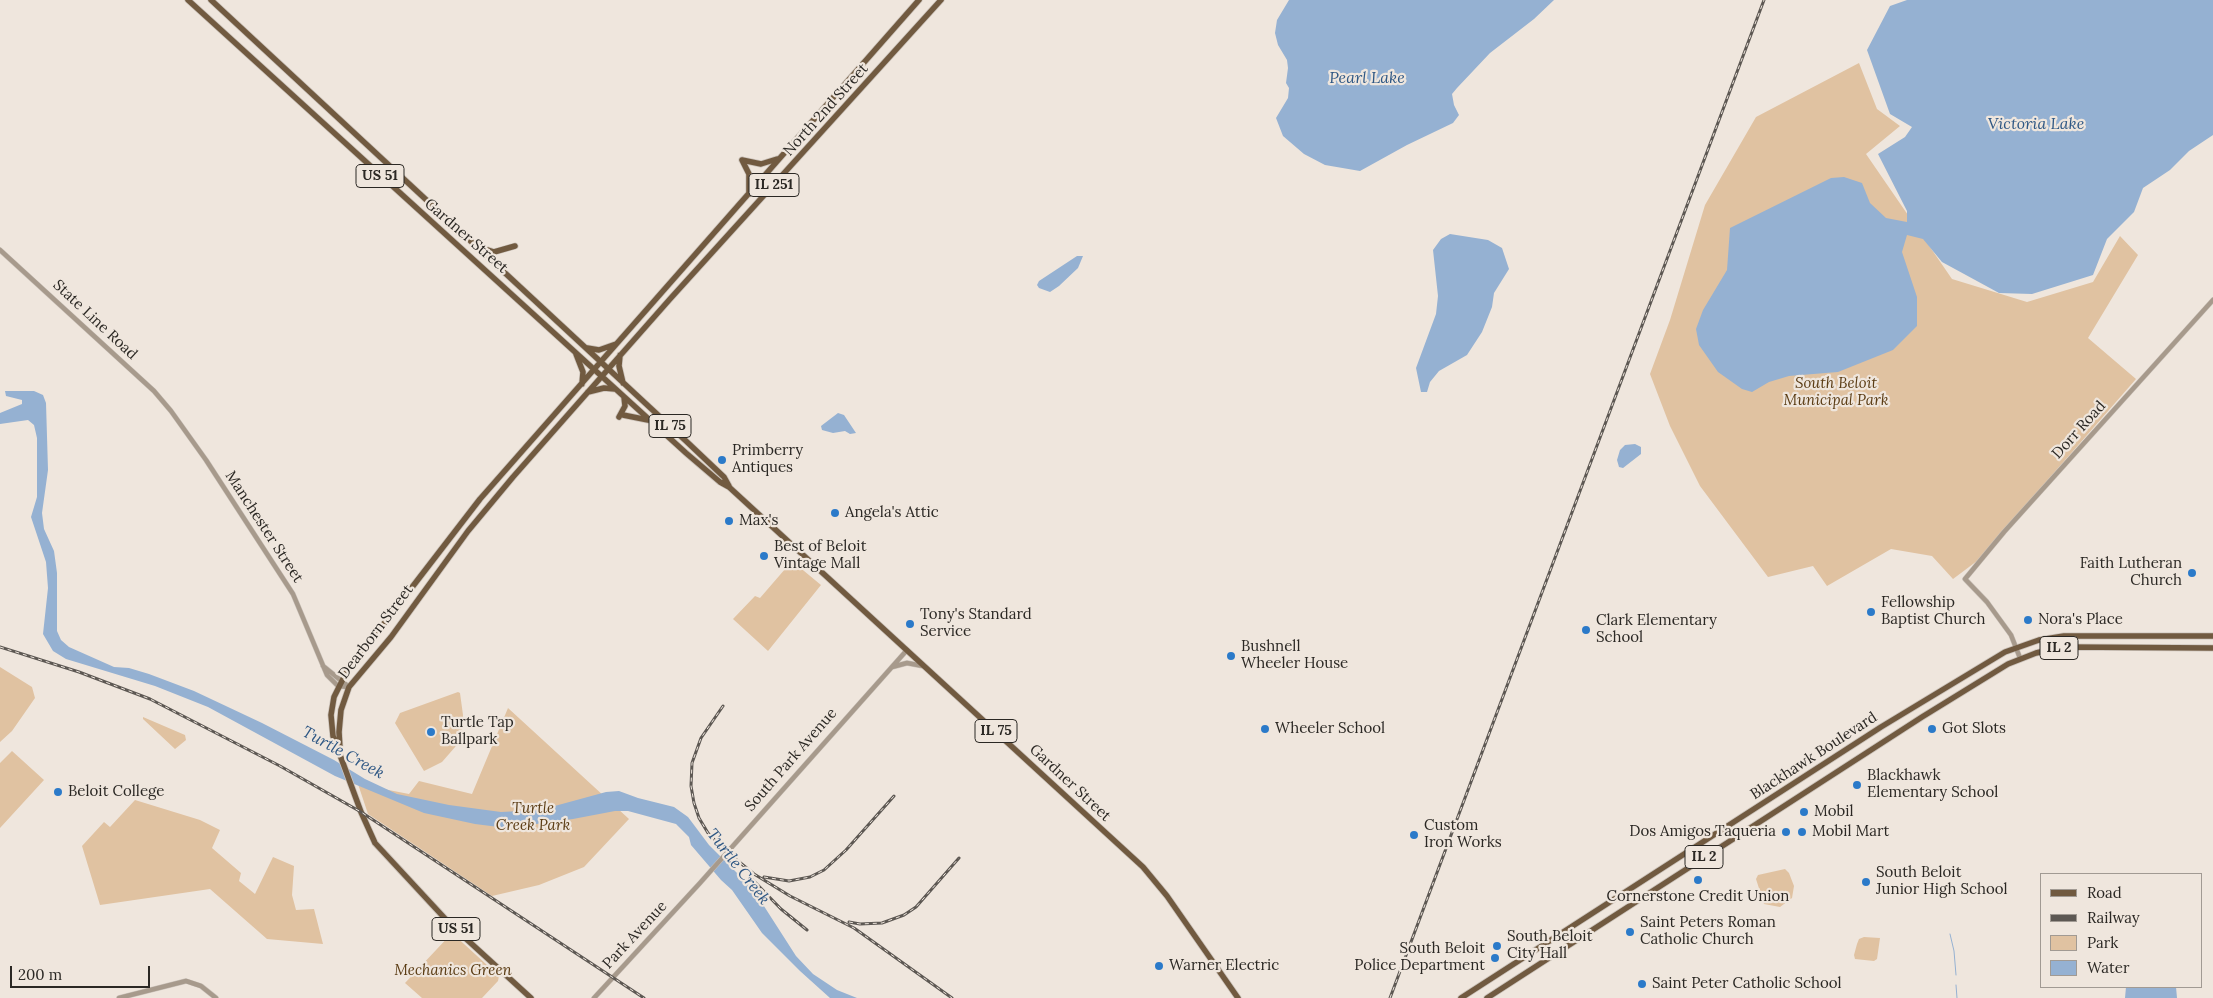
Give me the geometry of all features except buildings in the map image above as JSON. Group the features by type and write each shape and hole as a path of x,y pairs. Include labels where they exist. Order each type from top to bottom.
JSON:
{"main road":[{"name":"Gardner Street","path":"188,0 650,421 705,470 729,487 1150,875 1238,998"},
{"name":"Gardner Street","path":"211,0 705,458 724,477 729,487"},
{"name":"North 2nd Street","path":"595,370 919,0"},
{"name":"North 2nd Street","path":"608,369 941,0"},
{"path":"749,194 749,174 742,160 761,164 779,158"},
{"path":"473,244 494,252 515,246"},
{"path":"583,346 599,350 618,343"},
{"path":"574,350 583,372 582,384"},
{"path":"620,355 619,366 622,382"},
{"name":"US 51","path":"588,392 608,369"},
{"name":"IL 251","path":"582,384 595,370"},
{"name":"Dearborn Street","path":"341,756 333,736 331,715 334,696 338,686 480,500 582,384"},
{"path":"588,392 604,388 616,389"},
{"name":"Dearborn Street","path":"341,756 339,732 341,710 349,687 391,637 478,518 588,392"},
{"path":"624,397 625,406 621,416 650,421"},
{"name":"Blackhawk Boulevard","path":"1461,998 1888,722 1987,661 2017,647 2039,640 2064,636 2213,636"},
{"name":"Blackhawk Boulevard","path":"1487,998 1922,717 2000,668 2020,658 2044,650 2069,647 2213,648"},
{"name":"US 51","path":"341,756 352,789 375,844 451,925 531,998"}],"street":[{"name":"State Line Road","path":"0,250 154,392 170,411"},
{"name":"Dorr Road","path":"2017,647 1987,602 1965,579 2010,525 2213,300"},
{"name":"Manchester Street","path":"170,411 206,460 293,594 327,675 338,686"},
{"path":"2017,647 2020,658"},
{"name":"South Park Avenue","path":"695,888 907,650"},
{"path":"890,668 906,663 927,668"},
{"name":"Manchester Street","path":"322,664 349,687"},
{"path":"338,686 349,687"},
{"name":"Park Avenue","path":"594,998 695,888"},
{"path":"119,998 186,981 197,984 216,998"}],"green space":[{"name":"South Beloit Municipal Park","path":"1859,63 1877,109 1900,126 1866,154 1952,279 2027,302 2093,282 2120,236 2138,255 2088,338 2136,379 1977,561 1953,579 1932,556 1891,549 1827,586 1813,566 1768,577 1700,486 1670,426 1650,374 1670,320 1705,205 1756,117"},
{"path":"792,561 821,585 768,651 733,619 755,596 760,598"},
{"path":"0,667 32,687 35,698 12,731 0,742"},
{"name":"Turtle Tap Ballpark","path":"458,692 460,693 463,715 462,728 456,746 442,762 424,771 395,723 400,713"},
{"name":"Turtle Creek Park","path":"508,708 629,819 584,867 539,885 492,896 368,814 358,784 409,794 419,781 472,794"},
{"path":"143,717 185,735 186,740 175,749"},
{"path":"12,751 44,780 0,828 0,763"},
{"path":"135,800 200,820 220,830 212,848 241,873 239,881 255,894 273,857 294,866 292,895 296,910 314,909 323,944 267,939 210,889 100,905 82,846 104,822 110,827"},
{"path":"1785,869 1789,873 1794,886 1792,898 1780,907 1764,904 1756,879 1758,875"},
{"name":"Mechanics Green","path":"452,933 499,976 498,981 482,998 422,998 405,983"},
{"path":"1864,937 1880,938 1877,959 1874,961 1855,959 1854,955 1859,939"}],"water":[{"name":"Pearl Lake","path":"1289,0 1554,0 1534,19 1490,53 1452,94 1454,105 1459,115 1453,123 1407,145 1360,171 1325,165 1304,154 1283,136 1276,118 1288,98 1289,88 1286,83 1288,68 1287,60 1278,45 1275,33 1277,20"},
{"name":"Victoria Lake","path":"1907,0 2213,0 2213,135 2189,151 2170,170 2143,188 2134,212 2107,239 2093,275 2032,294 1999,293 1942,262 1923,239 1907,235 1902,252 1917,297 1917,326 1893,350 1838,372 1789,376 1769,382 1752,392 1742,389 1718,372 1699,345 1696,329 1703,310 1727,270 1730,228 1831,178 1844,177 1862,183 1870,203 1886,218 1907,222 1907,211 1878,154 1905,137 1912,127 1890,114 1867,50 1890,6"},
{"path":"1450,234 1488,240 1502,248 1509,269 1494,293 1492,307 1482,332 1467,355 1439,371 1430,382 1427,392 1421,392 1416,368 1436,314 1438,296 1433,250 1441,239"},
{"path":"1077,256 1083,256 1078,268 1059,286 1050,292 1039,288 1037,285 1039,281"},
{"path":"5,391 34,391 43,395 46,403 48,470 42,513 44,529 54,551 57,573 57,631 61,640 69,647 114,667 129,668 149,674 194,691 262,723 334,760 365,779 397,794 449,805 501,812 540,810 606,792 619,791 674,807 688,817 709,845 753,889 796,956 813,974 837,990 857,998 830,998 800,971 762,933 732,890 691,845 689,837 676,824 628,811 615,811 507,828 475,824 424,813 335,776 208,707 155,686 66,659 53,651 43,634 48,588 46,562 31,517 37,497 37,438 34,425 28,420 0,424 0,413 22,404 22,400 6,396"},
{"path":"838,413 844,415 856,433 850,434 845,431 833,433 822,430 821,426"},
{"path":"1635,444 1641,447 1641,454 1623,468 1619,467 1617,460 1620,450 1625,445"},
{"path":"2126,988 2176,988 2177,998 2125,998"}],"waterway":[{"path":"1950,934 1956,975"},
{"path":"1956,985 1957,998"}],"railway":[{"path":"1390,998 1764,0"},
{"path":"0,647 79,672 150,699 280,766 361,812 644,998"},
{"path":"723,706 701,738 692,763 691,786 694,803 699,818 708,833 727,852 754,874 790,896 854,928 952,998"},
{"path":"764,877 789,881 810,877 824,870 846,850 894,796"},
{"path":"849,922 860,924 882,923 904,915 916,907 959,858"},
{"path":"750,877 781,909 807,930"}],"place":[{"name":"Primberry Antiques","path":"722,460"},
{"name":"Angela's Attic","path":"835,513"},
{"name":"Max's","path":"729,521"},
{"name":"Best of Beloit Vintage Mall","path":"764,556"},
{"name":"Faith Lutheran Church","path":"2192,573"},
{"name":"Fellowship Baptist Church","path":"1871,612"},
{"name":"Nora's Place","path":"2028,620"},
{"name":"Tony's Standard Service","path":"910,624"},
{"name":"Clark Elementary School","path":"1586,630"},
{"name":"Bushnell Wheeler House","path":"1231,656"},
{"name":"Wheeler School","path":"1265,729"},
{"name":"Got Slots","path":"1932,729"},
{"name":"Turtle Tap Ballpark","path":"431,732"},
{"name":"Blackhawk Elementary School","path":"1857,785"},
{"name":"Beloit College","path":"58,792"},
{"name":"Mobil","path":"1804,812"},
{"name":"Dos Amigos Taqueria","path":"1786,832"},
{"name":"Mobil Mart","path":"1802,832"},
{"name":"Custom Iron Works","path":"1414,835"},
{"name":"Cornerstone Credit Union","path":"1698,880"},
{"name":"South Beloit Junior High School","path":"1866,882"},
{"name":"Saint Peters Roman Catholic Church","path":"1630,932"},
{"name":"South Beloit City Hall","path":"1497,946"},
{"name":"South Beloit Police Department","path":"1495,958"},
{"name":"Warner Electric","path":"1159,966"},
{"name":"Saint Peter Catholic School","path":"1642,984"}],"water label":[{"name":"Turtle Creek","path":"343,753"},
{"name":"Turtle Creek","path":"738,867"}]}
